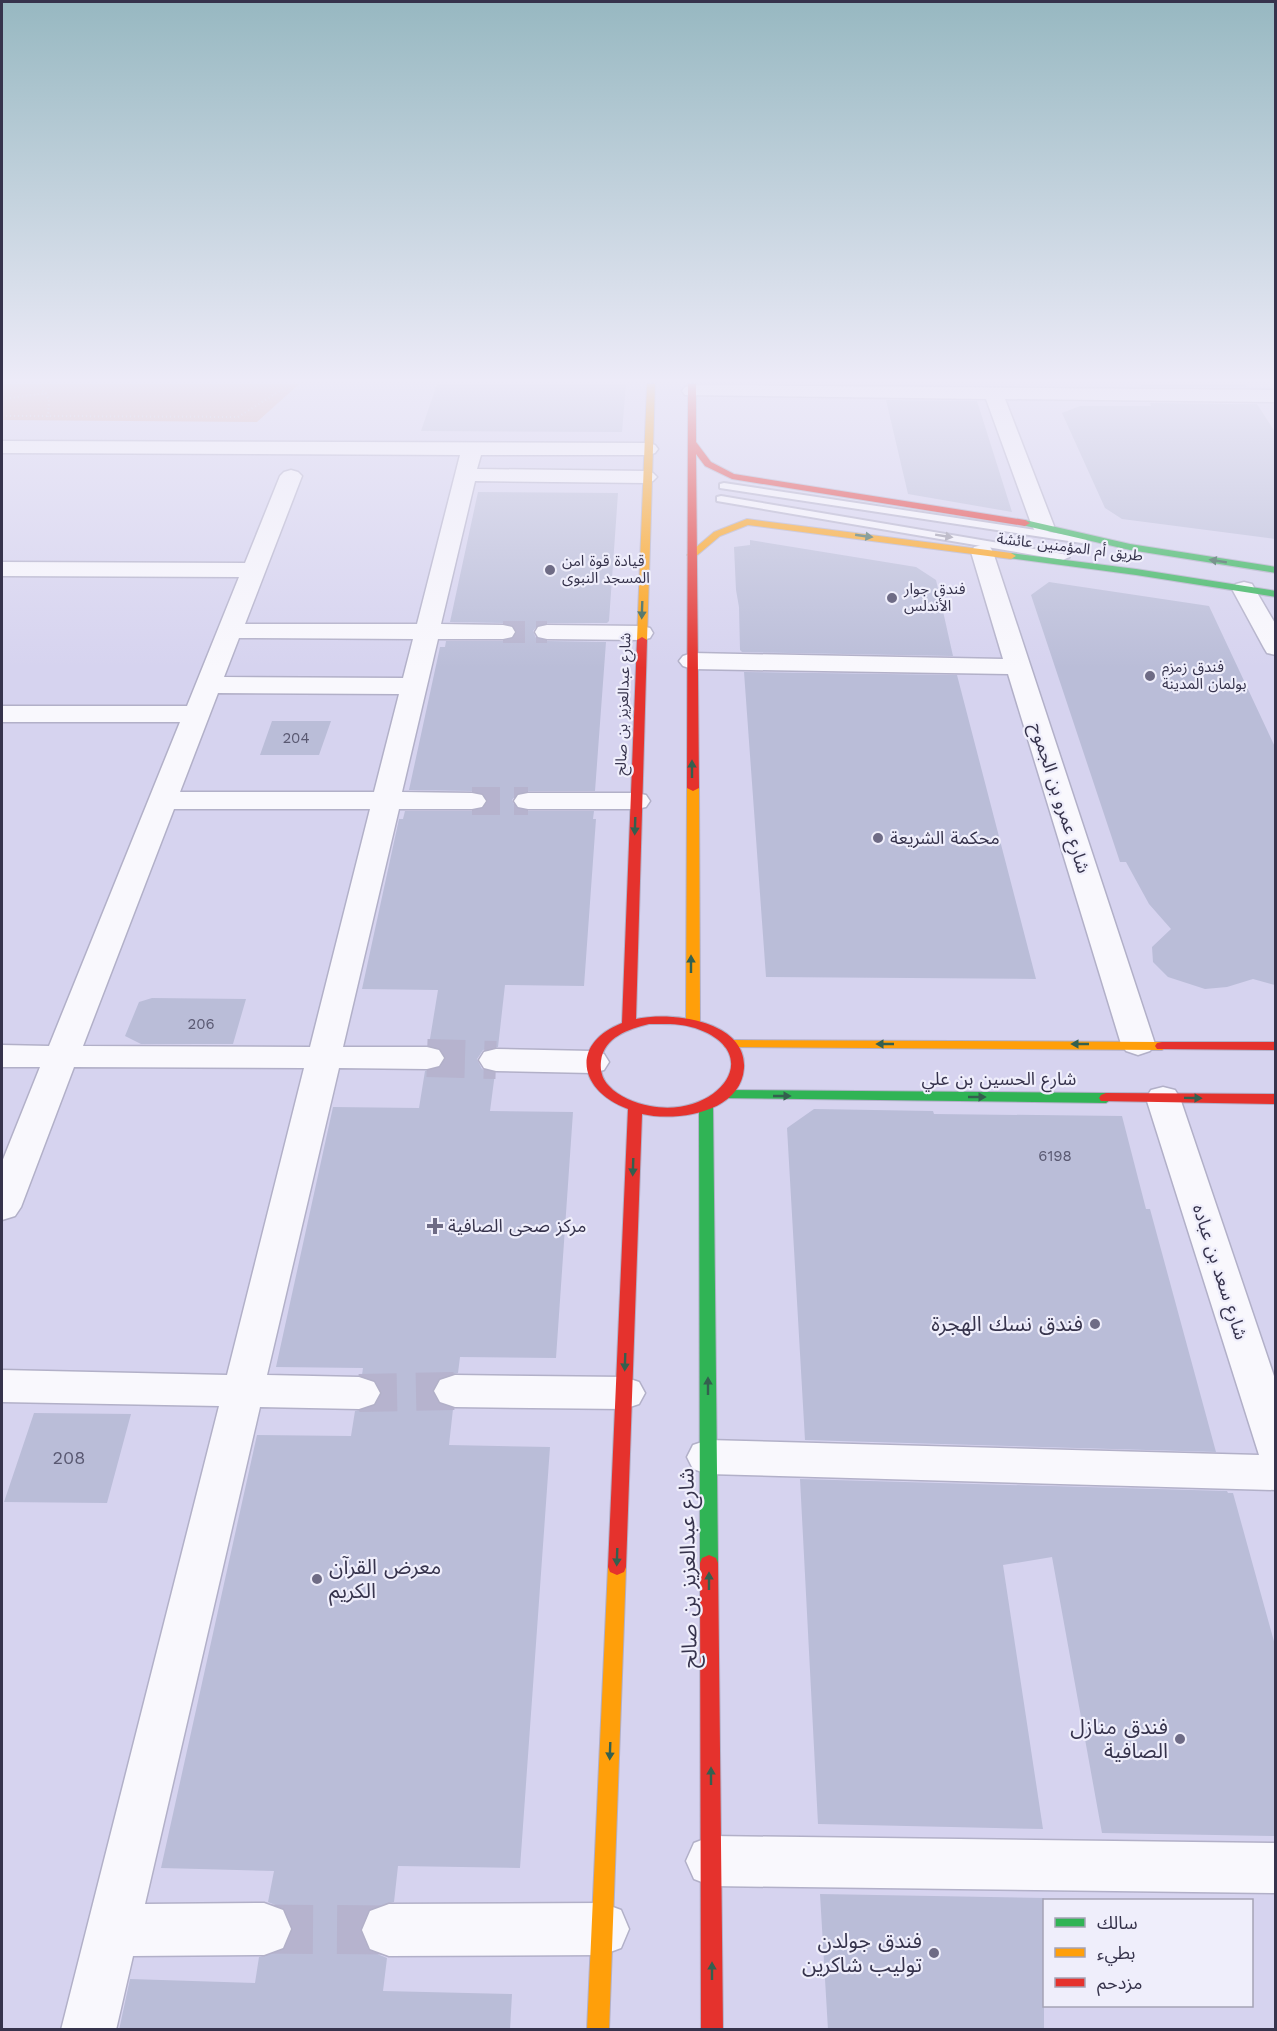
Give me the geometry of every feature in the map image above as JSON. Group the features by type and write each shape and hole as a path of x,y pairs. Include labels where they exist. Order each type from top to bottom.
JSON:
{"main road":[{"name":"شارع عبدالعزيز بن صالح","path":"629,1025 646,479"},
{"path":"692,479 693,1023"},
{"name":"طريق أم المؤمنين عائشة","path":"749,479 1043,526 1130,547 1275,570"},
{"name":"طريق أم المؤمنين عائشة","path":"692,555 728,525 747,522 1136,572 1275,594"},
{"path":"649,1020 693,1023 720,1035 730,1044 739,1065 737,1076 723,1095 706,1105 683,1111 658,1113 635,1108 616,1100 602,1089 594,1076 592,1062 598,1047 610,1035 629,1025 649,1020"},
{"name":"شارع الحسين بن علي","path":"730,1044 1275,1046"},
{"name":"شارع الحسين بن علي","path":"723,1095 1275,1099"},
{"name":"شارع عبدالعزيز بن صالح","path":"706,1105 712,2030"},
{"path":"598,2030 635,1108"}],"street":[{"path":"2,1207 290,479"},
{"path":"88,2030 466,479"},
{"path":"1025,479 1043,526"},
{"name":"شارع عمرو بن الجموح","path":"982,552 1138,1044"},
{"path":"2,568 254,570"},
{"path":"1244,589 1275,648"},
{"path":"229,632 503,632"},
{"path":"547,632 641,633"},
{"path":"692,661 1019,667"},
{"path":"208,685 416,686"},
{"path":"2,714 197,714"},
{"path":"163,800 472,801"},
{"path":"528,801 636,801"},
{"path":"2,1056 427,1058"},
{"path":"496,1060 592,1062"},
{"name":"شارع سعد بن عباده","path":"1163,1098 1273,1431"},
{"path":"2,1386 359,1393"},
{"path":"455,1391 624,1392"},
{"path":"708,1457 1275,1473"},
{"path":"712,1861 1275,1868"},
{"path":"112,1930 264,1929"},
{"path":"389,1930 602,1929"}],"lane":[{"path":"724,486 1130,547"},
{"path":"721,499 1020,548 1136,572"}],"building":[{"path":"904,479 1002,479 1012,512 908,494"},
{"path":"1092,479 1275,479 1275,539 1122,519 1105,508"},
{"path":"478,492 618,493 609,621 607,623 547,623 538,625 533,631 536,638 547,641 606,642 595,791 528,791 518,793 512,800 516,808 528,811 594,811 593,819 596,819 584,986 505,985 498,1047 483,1050 477,1059 482,1069 495,1073 490,1111 573,1112 556,1358 460,1357 458,1373 439,1378 432,1390 438,1403 453,1409 449,1445 550,1447 520,1868 398,1866 394,1902 369,1909 360,1931 368,1950 387,1958 383,1991 512,1994 510,2030 119,2030 130,1979 255,1983 259,1957 284,1950 293,1930 285,1909 268,1902 274,1871 161,1868 257,1435 351,1436 355,1411 375,1406 382,1394 376,1381 362,1375 363,1368 276,1367 333,1107 419,1108 425,1071 440,1068 446,1059 441,1049 429,1045 438,990 362,989 399,819 403,819 405,811 472,811 482,809 488,802 484,794 472,791 409,790 440,647 445,647 446,641 503,641 512,639 517,633 514,626 503,623 450,622"},
{"name":"فندق جوار الأندلس","path":"750,540 916,567 936,580 953,656 742,652 740,650 734,547 750,545"},
{"name":"فندق زمزم بولمان المدينة","path":"1049,582 1209,606 1275,747 1275,985 1253,979 1227,987 1205,989 1168,977 1153,962 1152,947 1171,929 1149,904 1126,862 1120,862 1031,595"},
{"name":"محكمة الشريعة","path":"744,672 957,675 1036,979 766,977"},
{"path":"272,721 331,721 319,755 260,755"},
{"path":"152,998 246,999 233,1044 141,1044 125,1036 139,1002"},
{"path":"814,1109 933,1111 934,1114 1122,1116 1146,1209 1150,1209 1216,1452 805,1440 787,1128"},
{"path":"34,1413 131,1414 107,1503 4,1502"},
{"path":"800,1479 1227,1491 1233,1493 1275,1645 1275,1836 1102,1833 1052,1557 1003,1565 1043,1829 818,1824"},
{"name":"فندق جولدن توليب شاكرين","path":"820,1894 1044,1898 1044,2030 828,2030"}],"tunnel":[{"path":"503,632 547,632"},
{"path":"472,801 528,801"},
{"path":"427,1058 496,1060"},
{"path":"359,1393 455,1391"},
{"path":"264,1929 389,1930"}],"traffic: fast":[{"path":"1025,523 1130,547 1276,570"},
{"path":"1011,556 1136,572 1276,594"},
{"path":"723,1095 1106,1098"},
{"path":"706,1105 709,1563"}],"traffic: slow":[{"path":"642,640 648,479"},
{"path":"692,555 717,534 747,522 1011,556"},
{"path":"693,788 693,1023"},
{"path":"730,1044 1162,1046"},
{"path":"598,2030 617,1567"}],"traffic: jam":[{"path":"692,479 693,788"},
{"path":"749,479 1025,523"},
{"path":"629,1025 642,640"},
{"path":"649,1020 693,1023 712,1030 722,1037 736,1056 735,1077 729,1088 718,1098 702,1107 671,1113 631,1106 606,1092 597,1082 593,1070 598,1049 615,1032 649,1020"},
{"path":"1162,1046 1276,1046"},
{"path":"1106,1098 1276,1099"},
{"path":"617,1567 635,1108"},
{"path":"709,1563 712,2030"}],"place":[{"name":"قيادة قوة امن المسجد النبوى","path":"550,570"},
{"name":"فندق جوار الأندلس","path":"892,598"},
{"name":"فندق زمزم بولمان المدينة","path":"1150,676"},
{"name":"محكمة الشريعة","path":"878,838"},
{"name":"مركز صحى الصافية","path":"435,1226"},
{"name":"فندق نسك الهجرة","path":"1095,1324"},
{"name":"معرض القرآن الكريم","path":"317,1579"},
{"name":"فندق منازل الصافية","path":"1180,1739"},
{"name":"فندق جولدن توليب شاكرين","path":"934,1953"}]}
